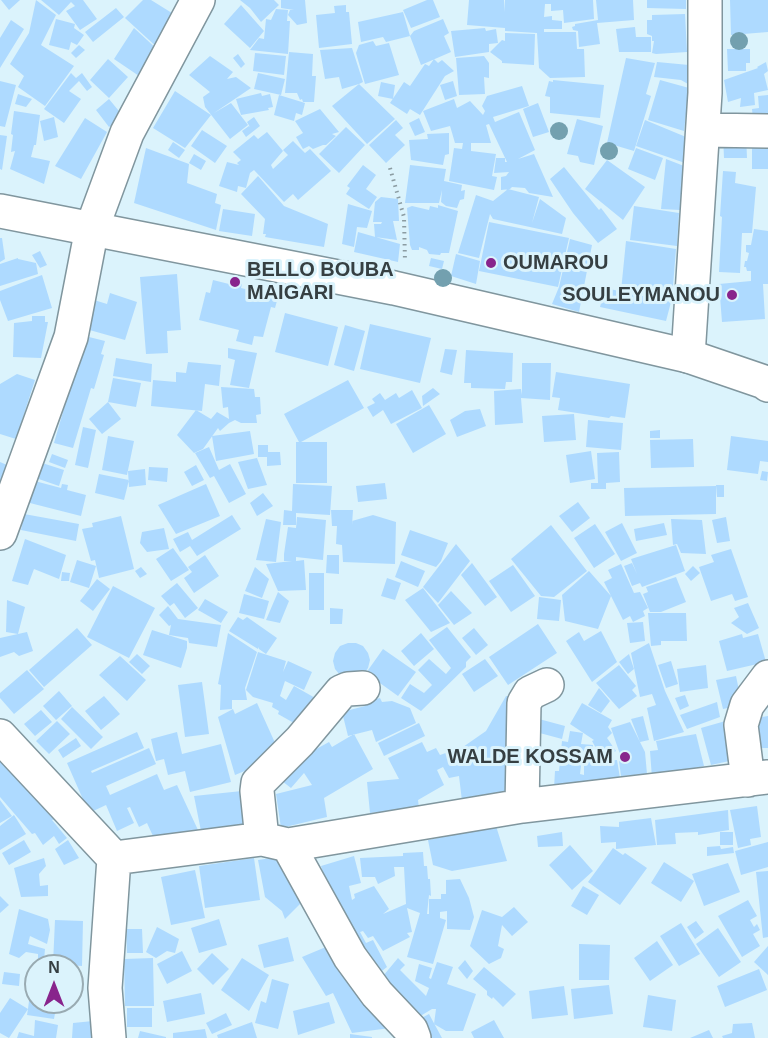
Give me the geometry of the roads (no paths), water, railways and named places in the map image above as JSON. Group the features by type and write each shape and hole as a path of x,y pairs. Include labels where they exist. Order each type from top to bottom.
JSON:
{"street":[{"path":"0,533 71,337 92,228 127,133 198,0"},
{"path":"688,356 705,93 705,0"},
{"path":"703,130 768,130"},
{"path":"0,211 399,289 688,356 767,382"},
{"path":"114,858 275,842 522,806 758,778 741,725 747,705 768,677"},
{"path":"522,806 524,703 530,693 547,685"},
{"path":"363,688 341,692 300,741 258,783 257,791 275,842 350,957 377,994 411,1030 414,1038"},
{"path":"0,736 114,858 105,988 109,1038"}],"place":[{"name":"OUMAROU","path":"491,263"},
{"name":"BELLO BOUBA MAIGARI","path":"235,282"},
{"name":"SOULEYMANOU","path":"732,295"},
{"name":"WALDE KOSSAM","path":"625,757"}]}
